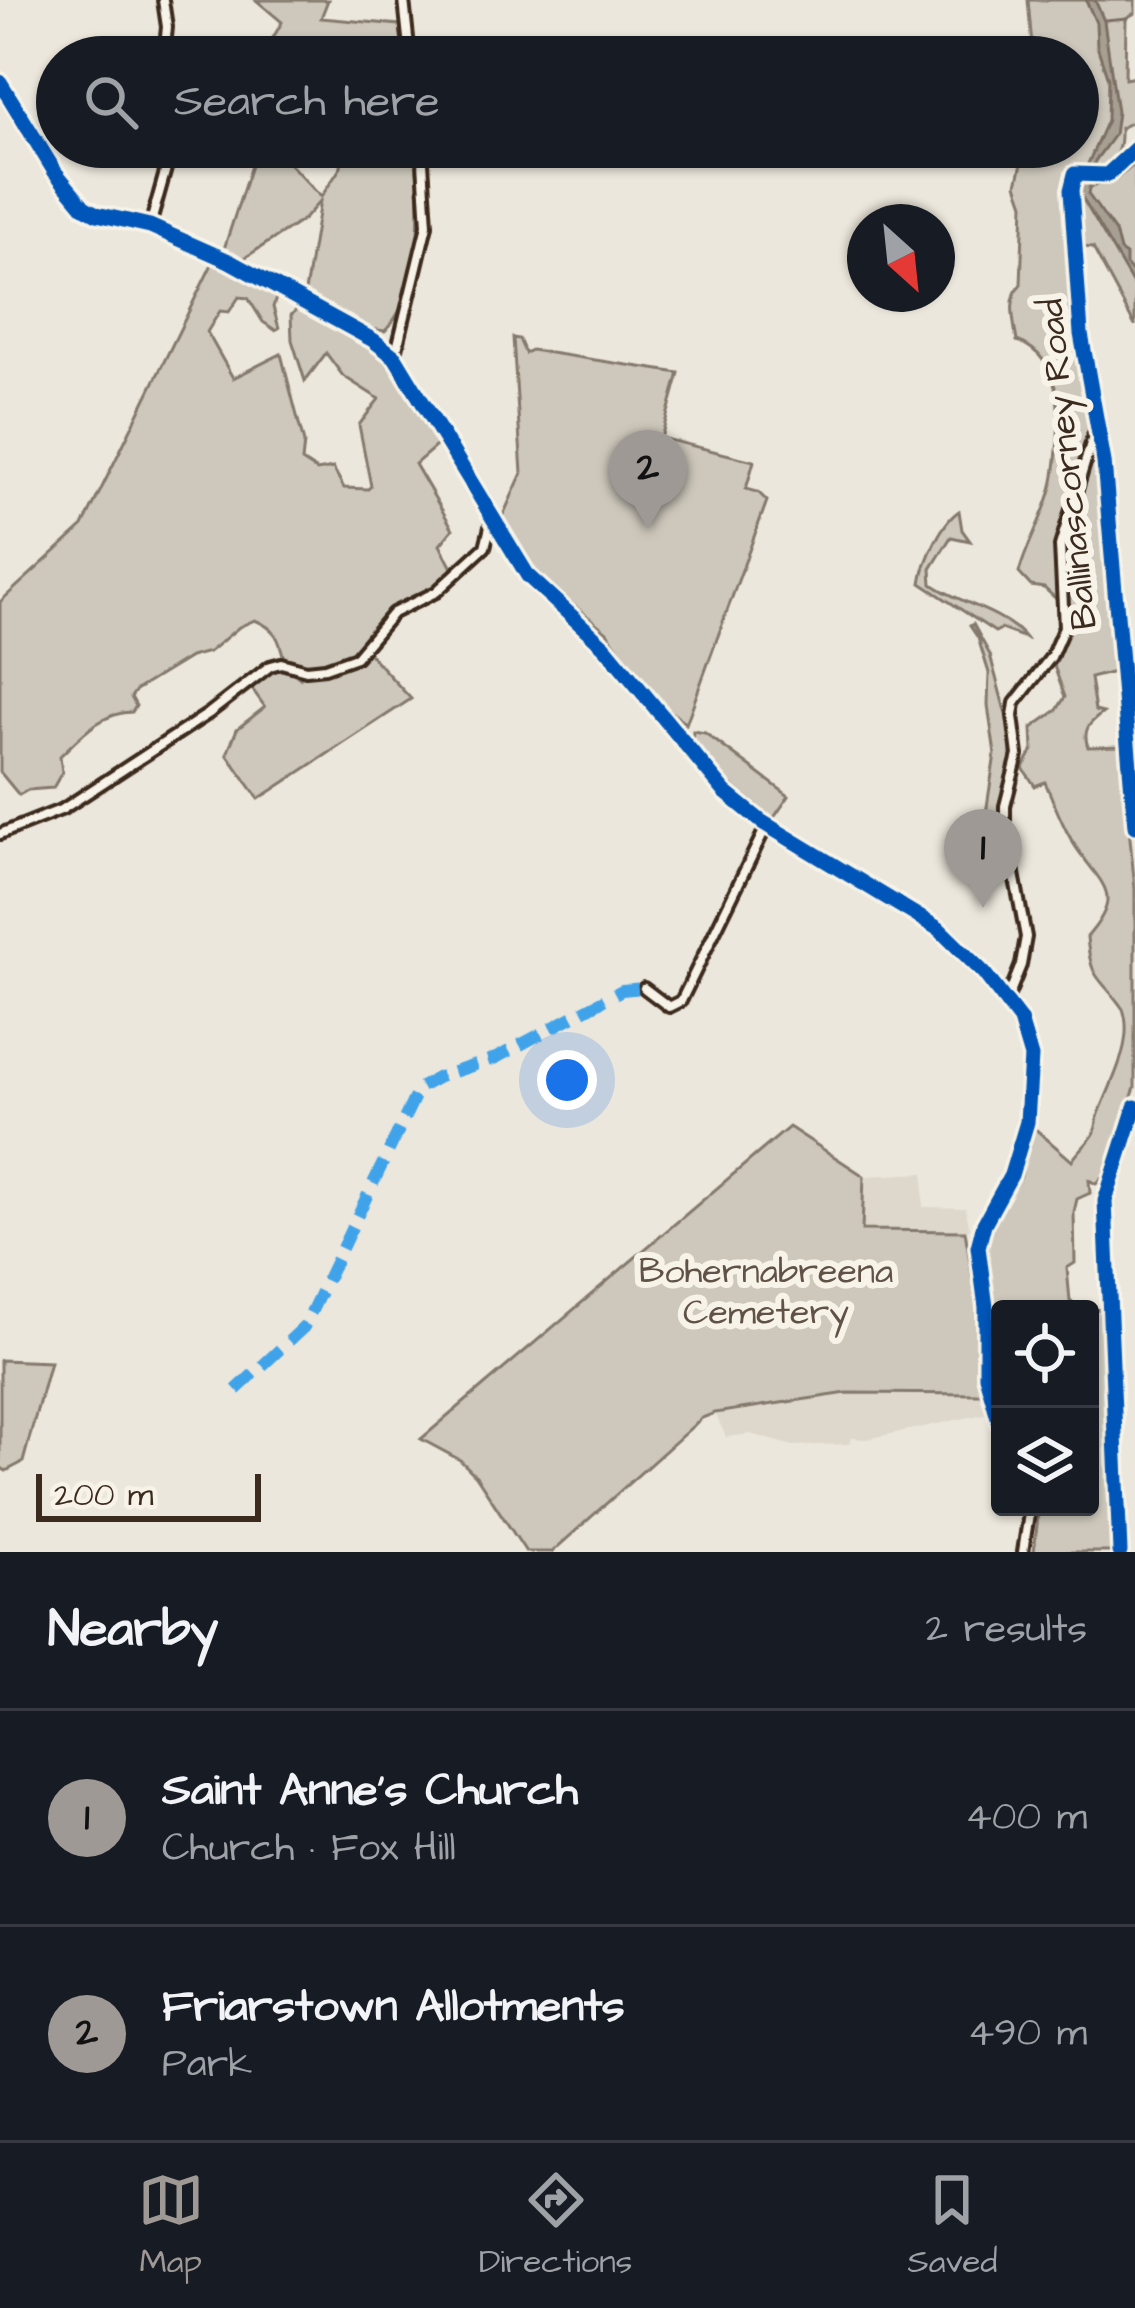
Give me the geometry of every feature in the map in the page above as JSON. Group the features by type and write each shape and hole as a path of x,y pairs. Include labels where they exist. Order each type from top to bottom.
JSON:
{"main road":[{"name":"Ballinascorney Road","path":"1135,149 1115,170 1098,176 1081,173 1072,179 1071,190 1081,334 1097,417 1135,826"},
{"path":"1120,1552 1105,1201 1135,1107"}],"street":[{"path":"164,0 166,36"},
{"path":"404,0 408,36"},
{"path":"0,82 36,139"},
{"path":"54,168 74,199 97,214 150,226 229,261 374,340 395,357 528,576 605,647 725,792 767,825 928,920 1007,1000 1024,1029 1032,1069 1023,1138 978,1247 986,1307 986,1376 995,1408"},
{"path":"150,226 166,168"},
{"path":"395,357 427,225 423,168"},
{"path":"1007,1000 1021,965 1025,938 1005,826 1005,806 1018,755 1013,716 1016,703 1051,657 1064,627 1060,546 1097,417"},
{"path":"0,833 63,809 208,714 270,666 326,668 356,657 393,613 436,592 485,548 492,517"},
{"path":"644,988 669,1007 681,1001 767,825"},
{"path":"1022,1552 1028,1516"}],"shaded area":[{"path":"1086,0 1095,0 1104,21 1117,112 1114,135 1099,156 1099,138 1107,120 1108,79"},
{"path":"1086,168 1094,168 1088,194 1115,232 1126,265 1135,275 1135,288 1077,189"},
{"path":"924,1173 923,1207 965,1208 970,1228 862,1230 864,1176"},
{"path":"847,1393 984,1394 989,1413 867,1439 851,1438 850,1444 793,1446 750,1434 726,1437 715,1413"}],"green space":[{"path":"256,0 328,0 321,18 400,25 401,36 274,36 282,22"},
{"path":"1028,0 1135,0 1135,13 1126,18 1125,79 1135,77 1135,121 1120,128 1116,153 1098,171 1086,168 1099,168 1099,36 1031,36"},
{"path":"1135,164 1135,326 1093,248 1083,247 1075,192 1118,178"},
{"path":"250,168 294,168 321,197 340,168 416,168 419,218 414,269 398,313 385,331 362,328 304,298 320,201 304,219 240,261 223,252"},
{"path":"1021,168 1072,168 1065,183 1074,267 1075,342 1096,466 1114,672 1090,678 1095,711 1103,713 1086,736 1088,747 1120,746 1135,889 1135,1088 1103,1177 1096,1184 1089,1180 1090,1193 1077,1199 1075,1263 1067,1268 1070,1300 994,1300 987,1245 1021,1177 1032,1126 1072,1161 1093,1136 1126,1035 1123,1009 1098,978 1089,952 1087,937 1107,902 1103,884 1070,837 1045,782 1035,786 1023,768 1033,750 1032,728 1057,710 1065,697 1053,663 1066,630 1066,608 1019,573 1051,488 1059,419 1046,364 1017,341 1014,326 1024,204 1017,184"},
{"path":"215,258 278,292 273,307 279,328 263,322 248,298 239,297 229,312 220,311 207,332 233,378 281,354 304,443 302,461 317,471 333,468 344,488 371,486 359,425 379,399 343,376 326,353 305,381 292,340 291,315 298,308 379,349 393,361 442,441 415,464 453,529 440,545 454,572 391,611 365,644 337,661 305,664 284,659 268,627 255,620 239,627 209,652 190,657 136,690 131,697 136,706 132,712 111,716 84,733 60,756 62,772 53,788 19,795 0,772 0,602 83,526"},
{"path":"513,338 519,339 525,353 531,350 679,373 661,438 754,461 746,489 767,501 686,724 653,697 607,632 534,573 501,520 522,473"},
{"path":"959,511 962,530 970,541 951,537 931,569 932,584 1006,621 1025,638 1001,629 995,632 921,583 935,543"},
{"path":"973,624 990,655 1011,733 1011,761 999,808 1000,833 985,820 995,754 989,673"},
{"path":"368,652 411,699 259,799 227,754 237,729 265,707 250,686 277,667 300,678 302,673 345,665"},
{"path":"693,731 705,733 789,796 773,819 722,777 692,744"},
{"name":"Bohernabreena Cemetery","path":"789,1127 864,1176 862,1230 965,1231 980,1325 980,1394 847,1393 715,1413 702,1418 552,1552 526,1552 476,1476 460,1460 421,1439"},
{"path":"1099,1309 1103,1309 1116,1552 1034,1552 1038,1516 1099,1516"},
{"path":"0,1360 50,1362 23,1462 6,1471 0,1467"}],"waterway":[{"path":"1105,20 1127,18"}],"marked path":[{"path":"236,1390 304,1327 419,1088 496,1058 622,990 644,988"}],"cycle path":[{"path":"0,82 36,141"},
{"path":"1135,149 1107,175 1075,174 1071,190 1081,334 1104,462 1135,826"},
{"path":"53,168 84,207 150,226 229,261 373,340 395,357 528,576 605,647 725,792 762,822 939,929 984,973 1020,1020 1031,1057 1027,1122 1011,1175 984,1224 978,1247 986,1307 986,1376 995,1408"},
{"path":"1120,1552 1105,1201 1135,1107"}],"place":[{"name":"Friarstown Allotments","path":"648,529"},
{"name":"Saint Anne's Church","path":"983,908"}]}
